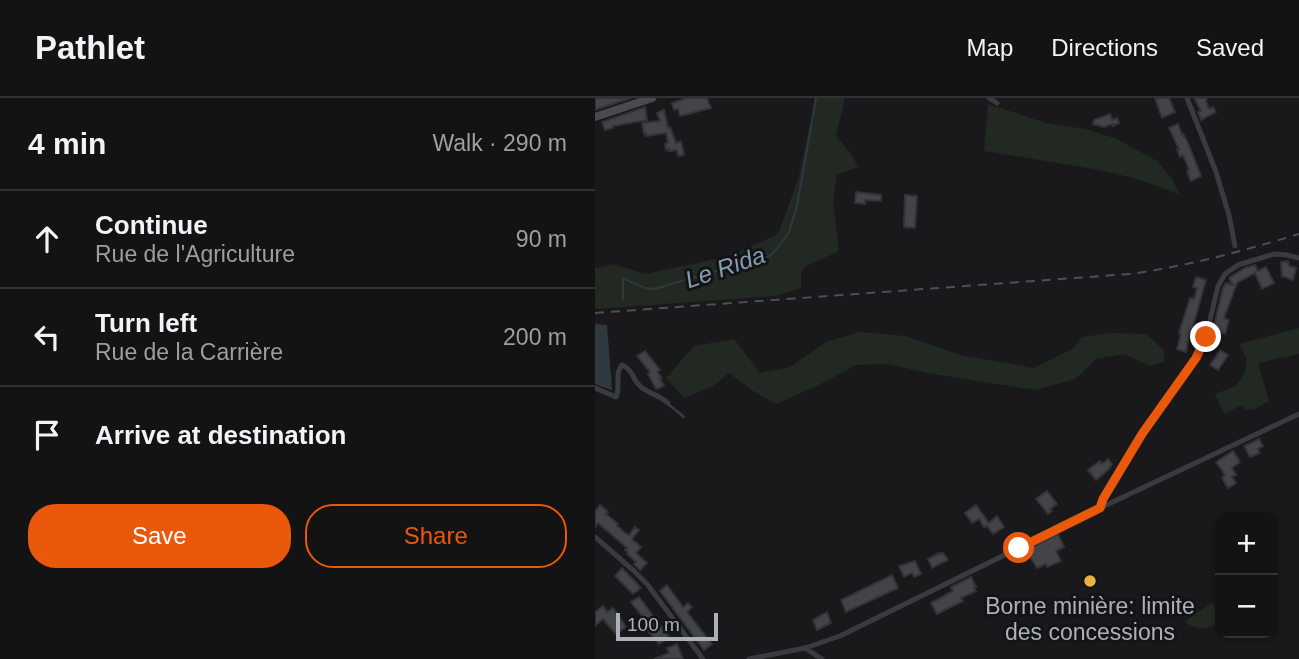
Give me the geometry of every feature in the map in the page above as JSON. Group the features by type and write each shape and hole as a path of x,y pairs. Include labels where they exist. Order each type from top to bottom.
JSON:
{"street":[{"path":"595,117 652,98"},
{"path":"989,98 997,103"},
{"path":"1187,98 1216,172 1235,246"},
{"path":"1100,508 1142,434 1196,358 1206,337 1219,286 1225,274 1238,265 1274,254 1299,258"},
{"path":"595,388 616,397 619,391 618,370 622,365 626,365 641,387 661,396 668,403"},
{"path":"749,659 806,648 840,636 1299,414"},
{"path":"595,537 647,584 703,659"},
{"path":"806,648 821,659"}],"lane":[{"path":"668,403 684,417"}],"shaded area":[{"path":"816,98 845,98 836,136 858,167 837,175 833,200 839,251 806,266 801,273 801,288 775,296 595,309 595,268 614,264 645,274 730,256 778,234 798,180"},
{"path":"988,104 1046,123 1086,129 1117,139 1157,161 1173,180 1179,194 1134,178 1099,170 984,151"},
{"path":"595,324 607,325 611,390 595,384"},
{"path":"1299,328 1299,354 1258,363 1269,401 1255,409 1246,410 1242,405 1224,414 1215,394 1236,386 1245,373 1247,359 1239,344"},
{"path":"859,332 906,336 960,355 1034,368 1072,349 1082,337 1110,333 1146,334 1164,350 1164,362 1150,366 1124,354 1096,359 1075,379 1035,390 887,364 856,365 776,404 729,373 712,387 684,398 666,378 694,346 734,339 760,373 790,367 826,342"},
{"path":"1212,603 1215,607 1215,624 1202,628 1185,621"}],"building":[{"path":"595,98 631,98 595,110"},
{"path":"687,98 707,98 711,108 680,116 672,103"},
{"path":"1155,98 1169,98 1175,112 1162,118"},
{"path":"1194,98 1207,98 1209,109 1213,107 1216,112 1201,120 1198,112 1201,111"},
{"path":"645,107 647,120 605,130 602,122"},
{"path":"664,110 668,128 670,127 676,143 681,141 684,155 678,156 677,150 666,150 666,133 644,134 642,123 660,121 657,113"},
{"path":"1110,114 1112,120 1117,118 1119,123 1104,127 1093,124 1094,120"},
{"path":"1178,124 1201,176 1191,181 1183,155 1180,157 1169,128"},
{"path":"856,192 881,195 881,201 865,200 865,204 855,203"},
{"path":"905,195 917,196 915,228 904,227"},
{"path":"1288,261 1289,266 1296,268 1293,280 1282,276 1281,262"},
{"path":"1255,265 1258,271 1266,267 1274,283 1262,289 1255,273 1237,283 1224,318 1229,320 1225,334 1213,330 1223,288 1226,283 1233,285 1229,278"},
{"path":"1196,277 1206,280 1186,352 1177,349 1181,334 1179,333 1190,298 1194,299"},
{"path":"1220,350 1228,355 1218,370 1210,365"},
{"path":"645,351 660,370 657,372 664,386 656,389 648,374 650,372 637,356"},
{"path":"1259,439 1263,446 1258,449 1260,453 1250,457 1244,446"},
{"path":"1233,451 1240,462 1232,468 1236,475 1232,477 1236,483 1228,488 1222,478 1225,475 1216,462"},
{"path":"1108,459 1112,464 1096,480 1088,470 1100,461 1102,464"},
{"path":"1047,491 1057,504 1048,514 1036,499"},
{"path":"600,505 625,533 629,535 635,527 639,530 632,539 641,547 636,553 647,563 640,570 627,554 627,548 598,523 595,527 595,511"},
{"path":"976,505 989,523 997,516 1004,527 993,534 979,519 972,523 965,513"},
{"path":"1058,534 1064,547 1056,551 1061,561 1037,568 1026,550"},
{"path":"943,553 948,560 932,568 928,559"},
{"path":"915,561 921,574 914,577 912,573 904,577 899,566"},
{"path":"622,568 641,588 633,594 615,576"},
{"path":"892,575 898,588 846,612 841,600"},
{"path":"971,577 976,591 937,614 931,603 953,591 951,587"},
{"path":"667,585 683,607 688,603 692,607 687,612 712,644 704,650 660,591"},
{"path":"639,597 669,637 659,644 645,628 649,625 631,602"},
{"path":"603,606 607,612 613,608 626,627 616,634 603,619 595,626 595,612"},
{"path":"827,612 831,623 817,630 813,620"},
{"path":"677,644 683,659 654,659 669,653 667,648"}],"waterway":[{"name":"Le Rida","path":"623,299 623,278 651,289 770,256 789,232 797,206 816,98"}],"railway":[{"path":"595,313 1130,274 1173,267 1299,234"}],"place":[{"name":"Borne minière: limite des concessions","path":"1090,581"}],"route":[{"path":"1019,548 1100,508 1142,434 1196,358 1206,337"}]}
